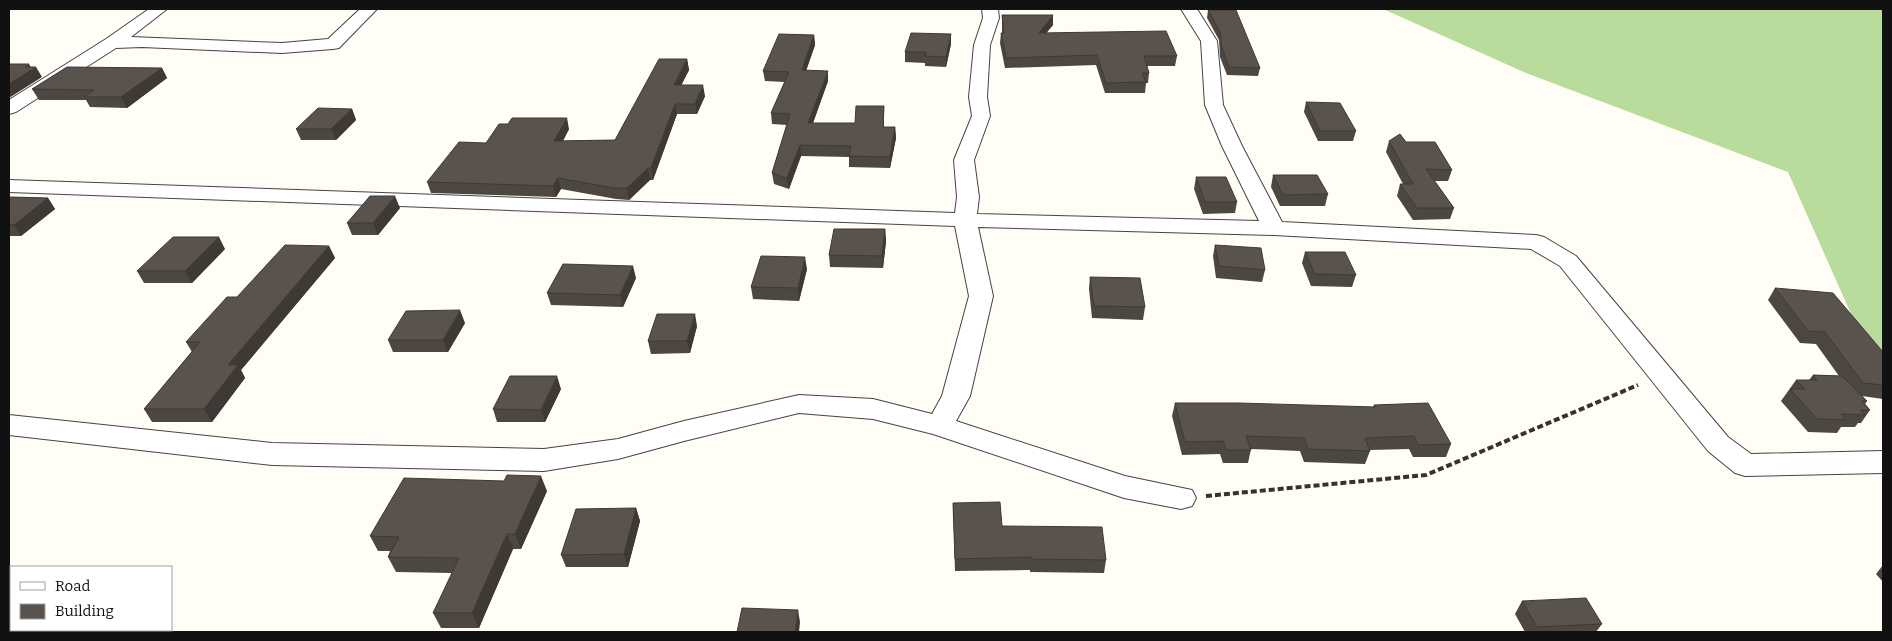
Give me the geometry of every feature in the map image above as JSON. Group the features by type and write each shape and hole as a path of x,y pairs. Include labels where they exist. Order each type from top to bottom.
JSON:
{"street":[{"path":"9,108 112,43 160,9"},
{"path":"112,43 142,42 282,48 333,44 368,9"},
{"path":"940,426 956,396 981,296 965,220 968,197 964,160 981,116 978,89 982,45 991,18 990,9"},
{"path":"1189,9 1209,41 1214,105 1232,146 1274,228"},
{"path":"9,186 965,220 1274,228 1536,242 1568,261 1718,444 1745,464 1883,462"},
{"path":"9,424 272,454 544,460 618,449 684,431 799,404 873,409 940,426 1124,487 1181,498"}],"path":[{"path":"1181,498 1426,475 1660,375"}],"green space":[{"path":"1383,9 1883,9 1883,386 1788,172 1526,73"}],"building":[{"path":"1208,10 1236,10 1260,68 1229,67 1222,48 1220,32"},
{"path":"1002,15 1053,15 1039,33 1166,31 1177,56 1144,56 1149,73 1142,73 1146,82 1106,83 1097,55 1006,58 1001,33 1004,33"},
{"path":"911,33 951,34 946,57 925,56 926,52 905,52"},
{"path":"779,34 814,35 802,70 828,71 808,123 855,123 856,106 884,106 883,127 895,127 890,157 849,156 851,146 800,145 787,178 772,173 790,114 771,113 789,72 763,71"},
{"path":"659,59 687,59 674,85 703,85 695,104 675,104 651,168 648,168 627,188 614,188 558,178 553,186 427,182 459,142 486,143 499,124 508,124 512,118 567,118 554,141 615,140"},
{"path":"9,64 29,64 25,67 36,67 9,84"},
{"path":"67,67 162,68 121,97 84,97 94,90 32,89"},
{"path":"1306,102 1340,103 1356,131 1320,131"},
{"path":"318,108 352,109 331,129 296,129"},
{"path":"1400,134 1406,142 1435,142 1452,170 1426,169 1454,208 1417,208 1400,184 1413,184 1389,141"},
{"path":"1273,175 1317,175 1328,194 1283,195"},
{"path":"1196,177 1226,177 1237,202 1205,202"},
{"path":"370,196 395,196 373,223 347,223"},
{"path":"9,197 48,198 14,225 9,224"},
{"path":"834,229 885,229 882,256 829,255"},
{"path":"173,237 219,237 185,271 137,271"},
{"path":"285,245 329,246 228,365 238,365 204,409 144,409 200,342 186,342 227,297 237,297"},
{"path":"1215,245 1261,248 1265,270 1219,266"},
{"path":"1305,252 1345,252 1356,275 1315,274"},
{"path":"761,256 805,257 798,288 751,287"},
{"path":"563,264 633,266 620,295 547,293"},
{"path":"1090,277 1140,278 1145,307 1094,306"},
{"path":"1775,288 1833,293 1883,352 1883,385 1863,383 1825,332 1808,331"},
{"path":"460,310 443,340 388,340 406,311"},
{"path":"657,314 695,314 687,341 648,341"},
{"path":"1813,375 1842,376 1867,401 1862,401 1870,410 1860,410 1865,415 1841,414 1846,420 1817,419 1790,389 1805,389 1796,380 1817,380"},
{"path":"510,376 557,376 541,410 493,409"},
{"path":"1175,403 1375,407 1374,405 1428,403 1451,444 1418,445 1414,436 1365,438 1370,451 1308,449 1304,438 1246,436 1251,450 1226,450 1223,441 1185,442"},
{"path":"507,475 541,476 515,534 507,534 472,613 433,613 459,558 388,557 399,537 370,536 404,478 504,481"},
{"path":"1000,502 1002,526 1102,527 1106,560 1031,559 1031,557 955,559 953,503"},
{"path":"636,508 624,554 561,555 576,509"},
{"path":"1586,598 1602,624 1537,627 1522,601"},
{"path":"742,608 798,610 795,632 737,632"}]}
